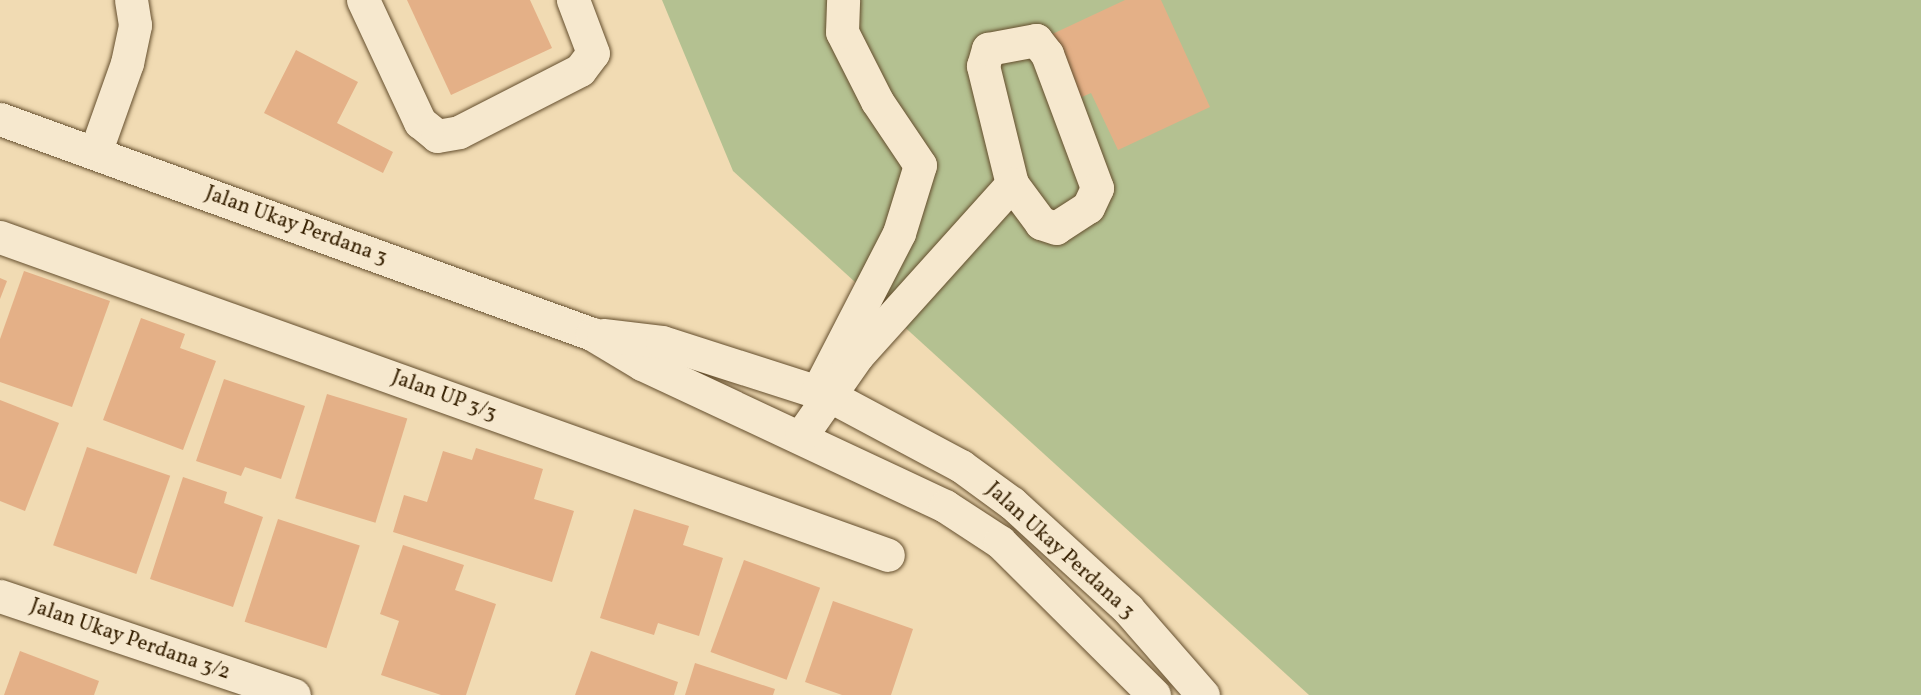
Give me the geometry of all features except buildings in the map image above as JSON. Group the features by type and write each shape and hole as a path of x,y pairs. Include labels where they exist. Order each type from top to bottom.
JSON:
{"street":[{"path":"95,153 127,63 135,25 131,0"},
{"path":"363,0 420,122 437,136 459,132 580,70 593,53 573,0"},
{"path":"834,451 834,399 899,233 920,165 877,101 842,32 843,0"},
{"path":"1036,40 1047,54 1097,188 1088,207 1056,228 1041,223 1012,184 983,66 988,49 1036,40"},
{"name":"Jalan Ukay Perdana 3","path":"0,119 592,334 642,364 834,451 945,506 1000,542 1154,695"},
{"path":"801,436 834,399 857,356 1012,184"},
{"name":"Jalan UP 3/3","path":"0,237 888,555"},
{"name":"Jalan Ukay Perdana 3","path":"592,334 662,342 834,399 961,466 1012,503 1128,609 1203,695"},
{"name":"Jalan Ukay Perdana 3/2","path":"0,596 294,695"}],"green space":[{"path":"662,0 1921,0 1921,695 1309,695 733,171"}]}
